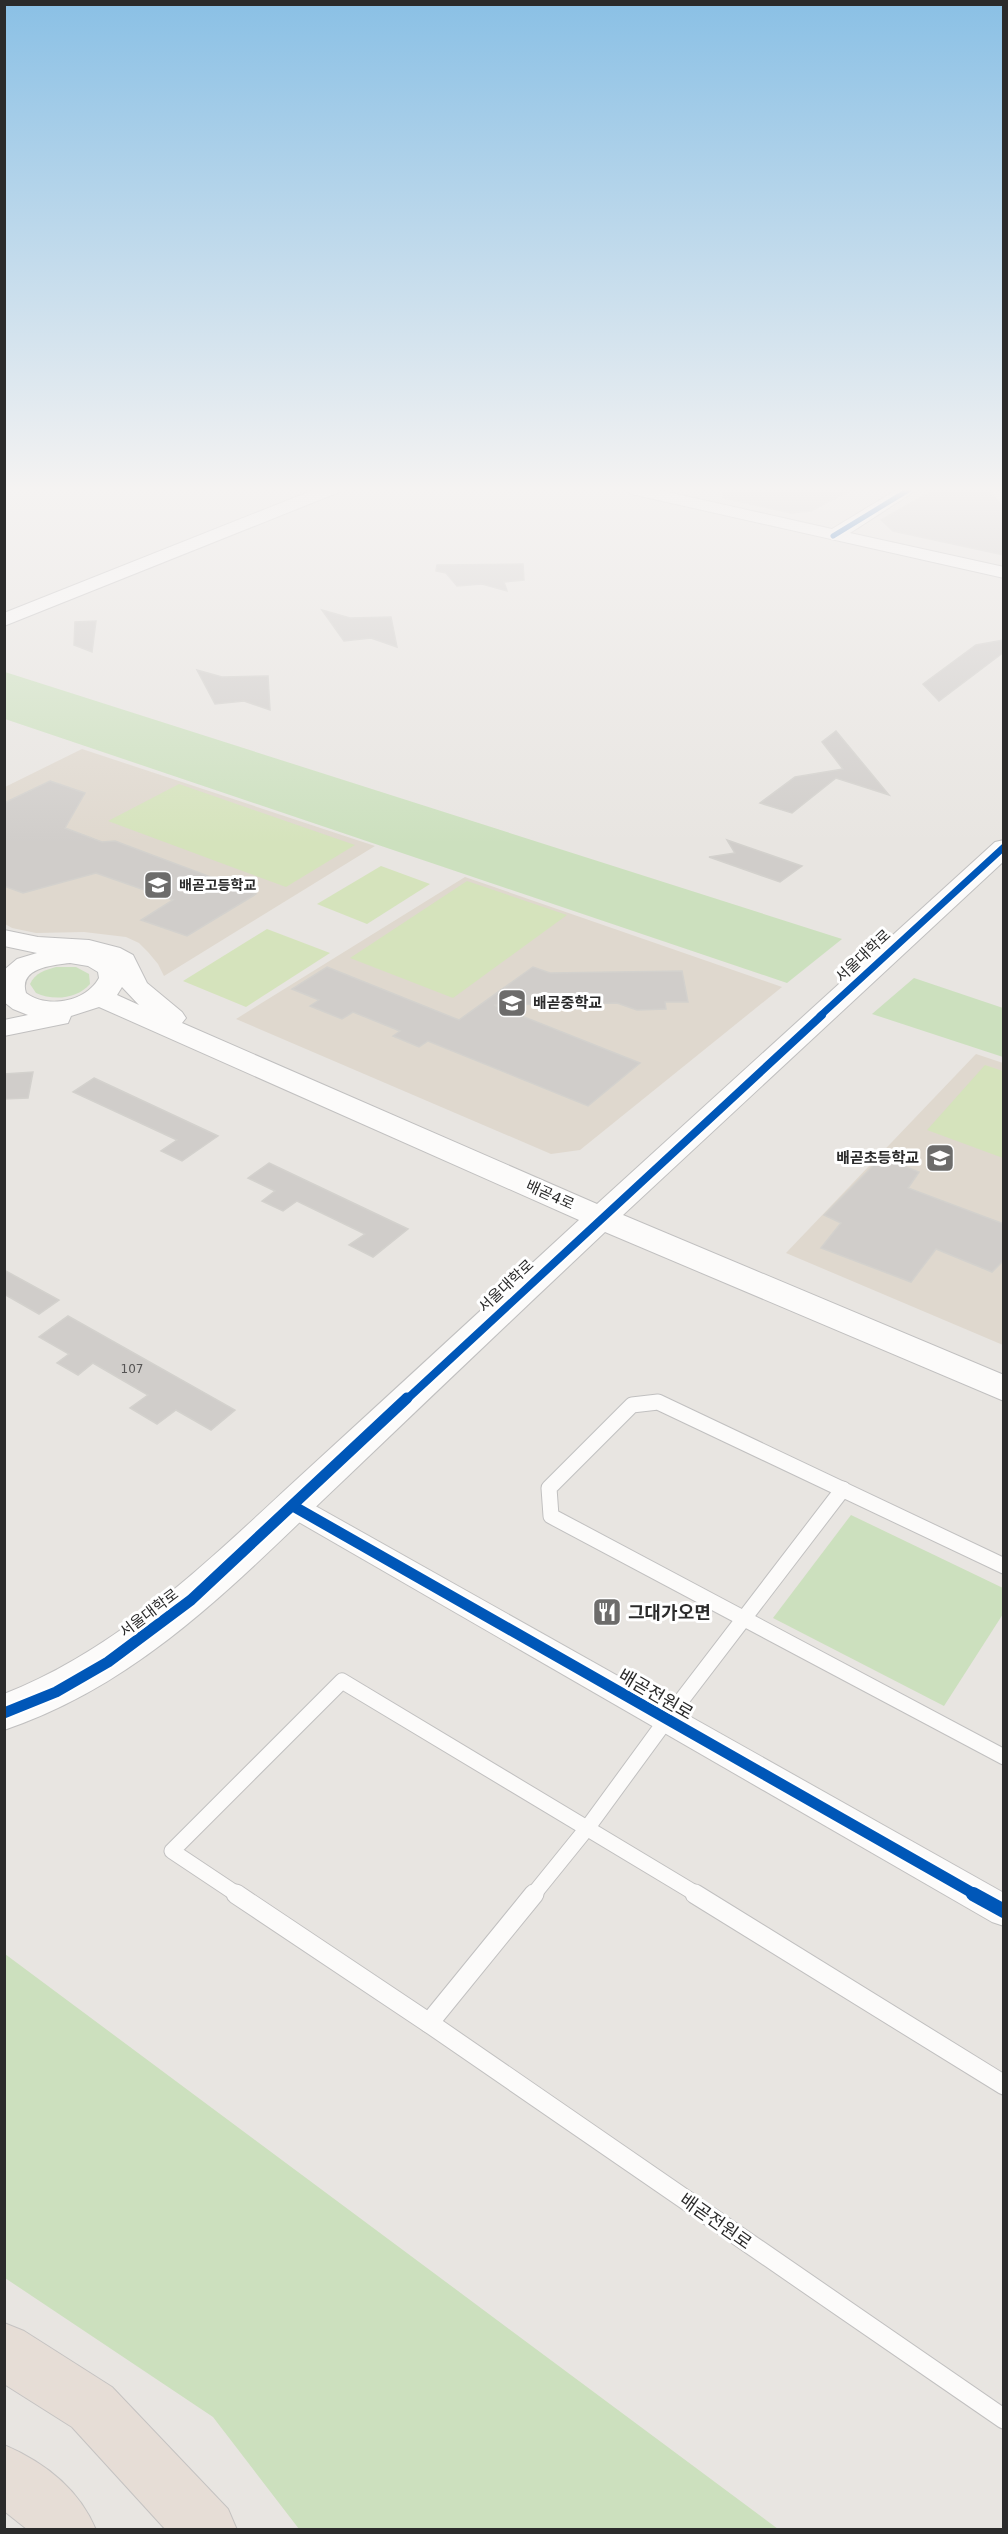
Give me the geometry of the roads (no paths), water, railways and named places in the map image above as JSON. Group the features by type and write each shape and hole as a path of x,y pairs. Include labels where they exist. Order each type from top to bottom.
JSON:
{"highway":[{"path":"4,2351 92,2407 207,2529"},
{"path":"4,2474 48,2507 66,2529"}],"main road":[{"path":"4,620 36,607"},
{"name":"서울대학로","path":"4,1713 56,1692 108,1662 191,1600 1004,847"},
{"path":"4,938 38,945 89,948 111,954 124,961 135,987 201,1042"},
{"path":"4,948 52,957 86,957 100,961 110,968 114,976 112,985 99,997 77,1007 60,1010 43,1010 9,988 21,968 52,957"},
{"name":"배곧4로","path":"99,997 601,1218 1004,1389"},
{"path":"4,1028 54,1017 74,1016 97,1018 201,1042"}],"street":[{"name":"배곧전원로","path":"293,1506 1004,1911"}],"lane":[{"path":"1004,1566 658,1402 632,1405 549,1488 551,1516 1004,1757"},
{"name":"배곧전원로","path":"429,2023 588,1827 667,1719 843,1490"},
{"name":"배곧전원로","path":"1004,2085 588,1827 342,1681 172,1851 429,2023 1004,2419"}],"place":[{"name":"배곧고등학교","path":"158,885"},
{"name":"배곧중학교","path":"512,1003"},
{"name":"배곧초등학교","path":"940,1158"},
{"name":"그대가오면","path":"607,1612"}]}
